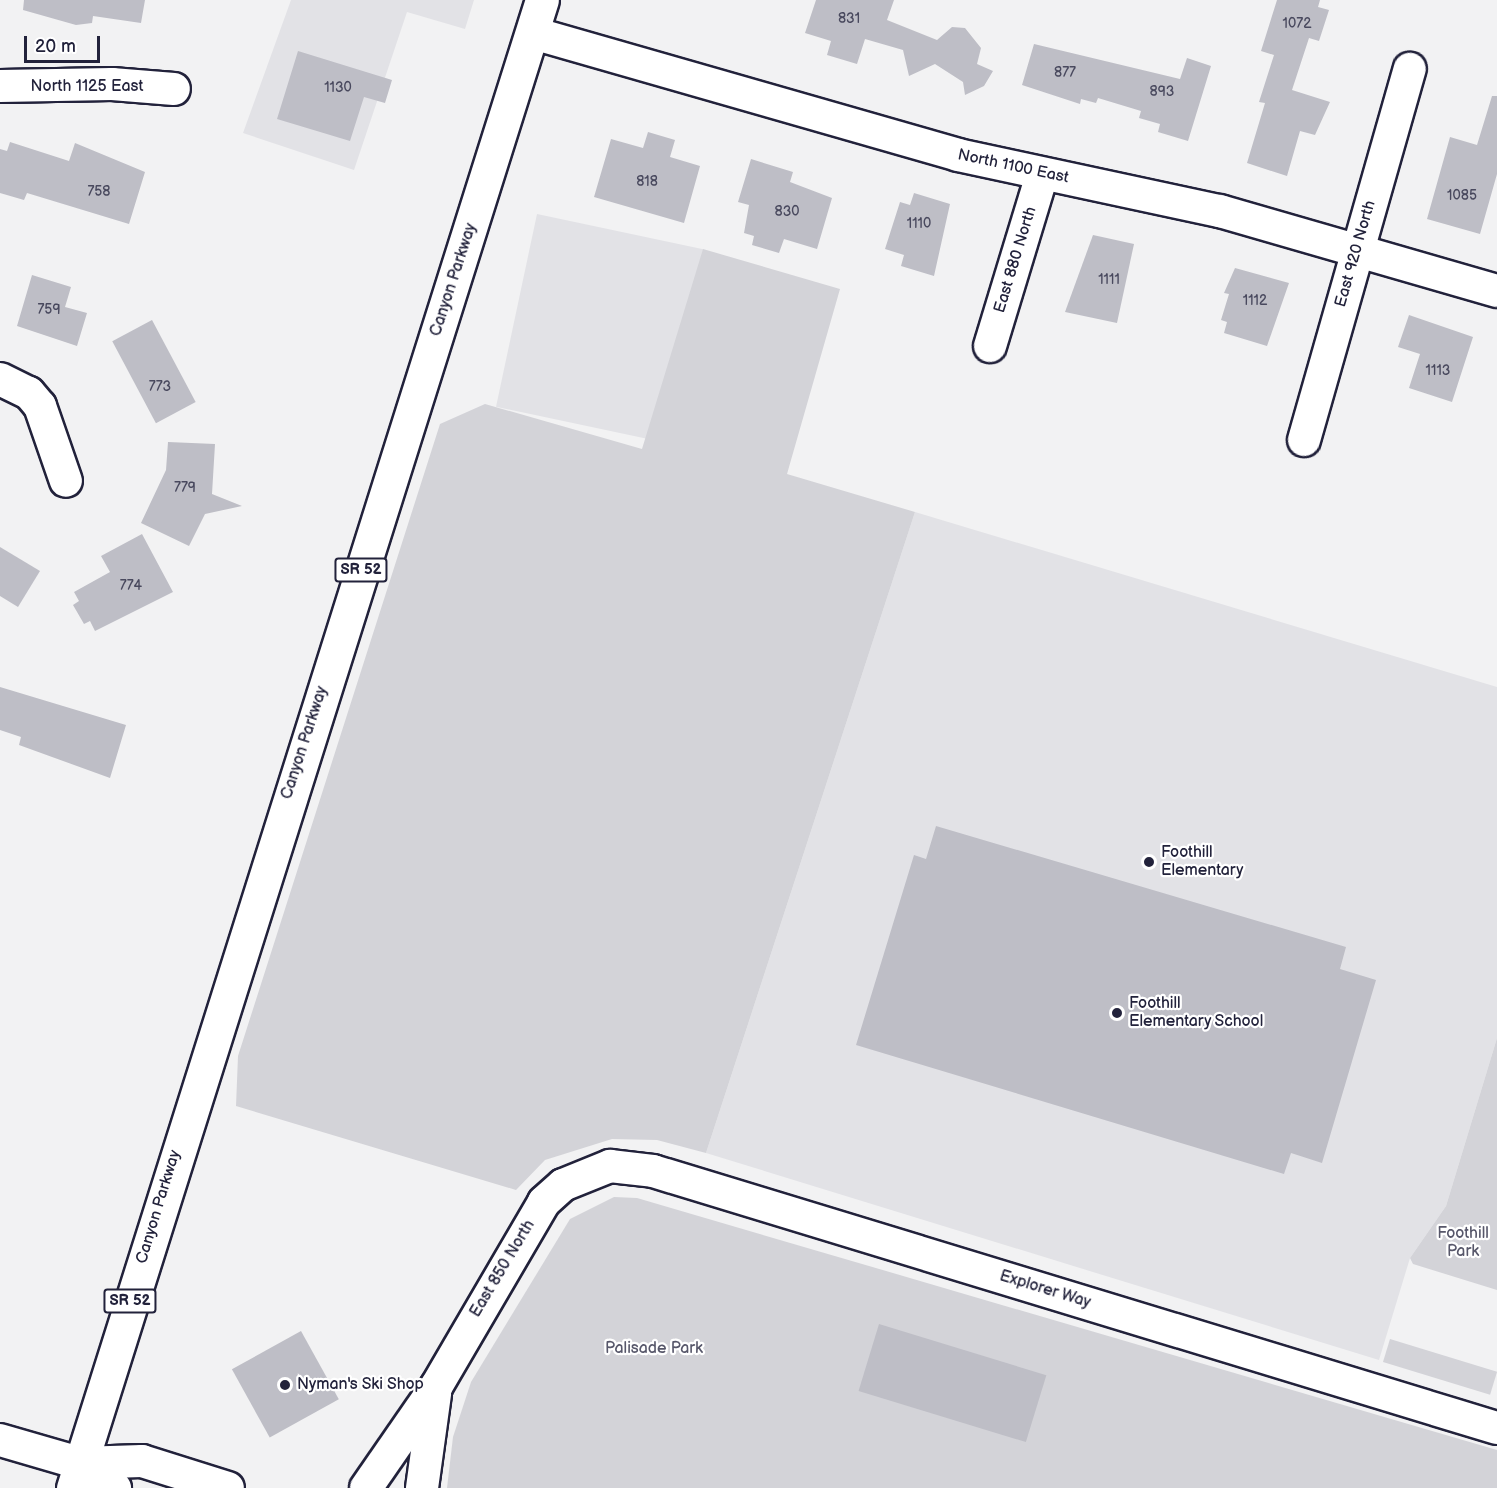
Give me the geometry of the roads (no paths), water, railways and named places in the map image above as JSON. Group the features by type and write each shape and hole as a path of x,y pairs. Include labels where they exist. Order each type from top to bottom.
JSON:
{"highway":[{"name":"Canyon Parkway","path":"76,1475 542,0"}],"street":[{"name":"North 1100 East","path":"532,33 888,136 1042,175 1220,211 1497,291"},
{"name":"East 920 North","path":"1304,440 1410,69"},
{"name":"North 1125 East","path":"0,86 112,84 174,89"},
{"name":"East 880 North","path":"990,346 1042,175"},
{"path":"0,379 29,393 40,406 66,481"},
{"name":"Explorer Way","path":"591,1171 610,1166 652,1171 1497,1428"},
{"name":"East 850 North","path":"366,1488 436,1387 544,1202 591,1171"},
{"name":"East 850 North","path":"422,1488 436,1387"},
{"path":"0,1440 76,1475 115,1488"},
{"path":"76,1475 142,1461 228,1488"}],"place":[{"name":"Foothill Elementary","path":"1149,862"},
{"name":"Foothill Elementary School","path":"1117,1013"},
{"name":"Nyman's Ski Shop","path":"285,1385"}],"park label":[{"name":"Foothill Park","path":"1463,1243"},
{"name":"Palisade Park","path":"654,1349"}]}
